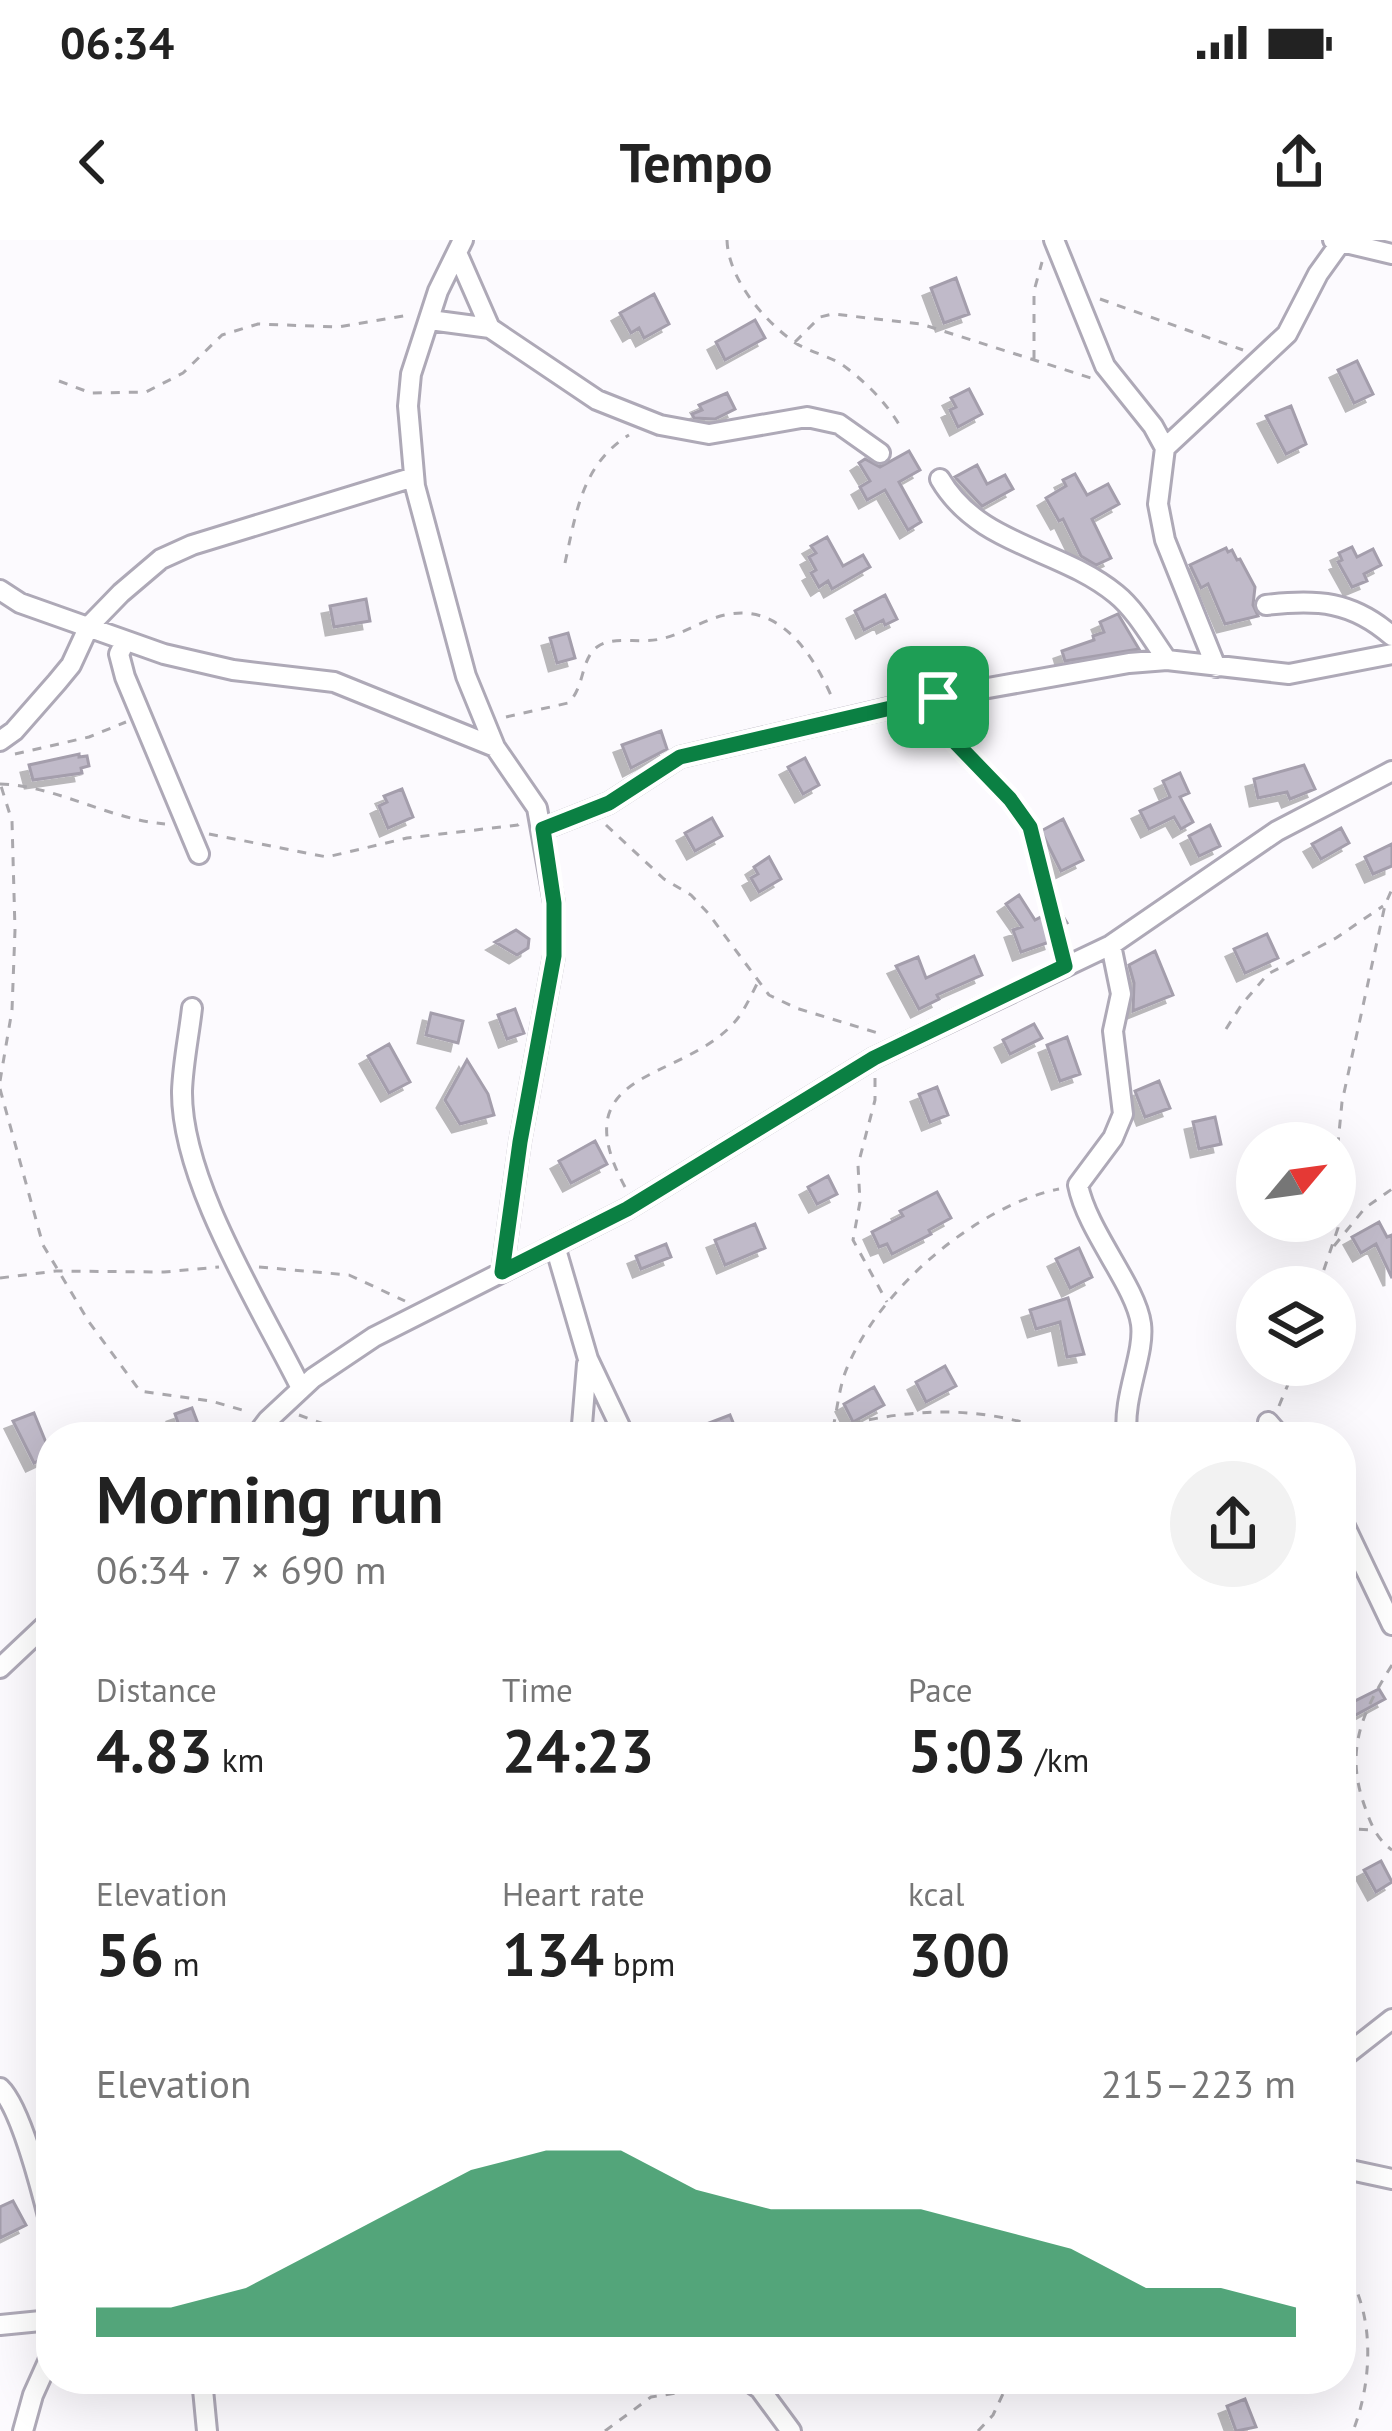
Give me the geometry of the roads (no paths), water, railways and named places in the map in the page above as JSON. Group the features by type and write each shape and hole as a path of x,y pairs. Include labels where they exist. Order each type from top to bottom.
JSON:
{"street":[{"path":"1054,240 1105,366 1154,426 1165,448 1158,504 1165,540 1216,667"},
{"path":"1165,448 1286,334 1337,241 1392,254"},
{"path":"460,247 438,291 412,374 408,406 414,477 466,676 495,747 537,808 554,903 554,956 502,1272"},
{"path":"460,247 490,328"},
{"path":"430,320 490,328 597,400 659,425 709,434 807,417 839,424 880,453"},
{"path":"6,747 71,664 89,626 161,559 192,545 414,477"},
{"path":"940,479 959,506 988,528 1120,597 1167,660"},
{"path":"0,590 20,603 125,641 233,670 334,682 495,747"},
{"path":"1266,605 1315,601 1350,607 1392,636"},
{"path":"125,641 119,654 121,665 139,717 199,854"},
{"path":"543,829 591,812 680,757 938,697 1129,663 1167,660 1288,674 1392,654"},
{"path":"267,1422 301,1388 374,1337 636,1204 905,1041 1111,945 1277,831 1392,771"},
{"path":"1111,945 1120,994 1113,1031 1123,1114 1113,1138 1078,1185 1141,1320 1125,1422"},
{"path":"191,1008 182,1094 192,1155 220,1230 301,1388"},
{"path":"555,1246 588,1359 618,1422"},
{"path":"582,1422 588,1359"},
{"path":"1356,1549 1392,1624"},
{"path":"0,1668 36,1634"},
{"path":"1356,2047 1392,2019"},
{"path":"0,2088 20,2124 36,2178"},
{"path":"1356,2171 1392,2179"},
{"path":"0,2325 36,2321"},
{"path":"23,2431 36,2388"},
{"path":"203,2394 207,2431"},
{"path":"764,2394 791,2431"}]}
